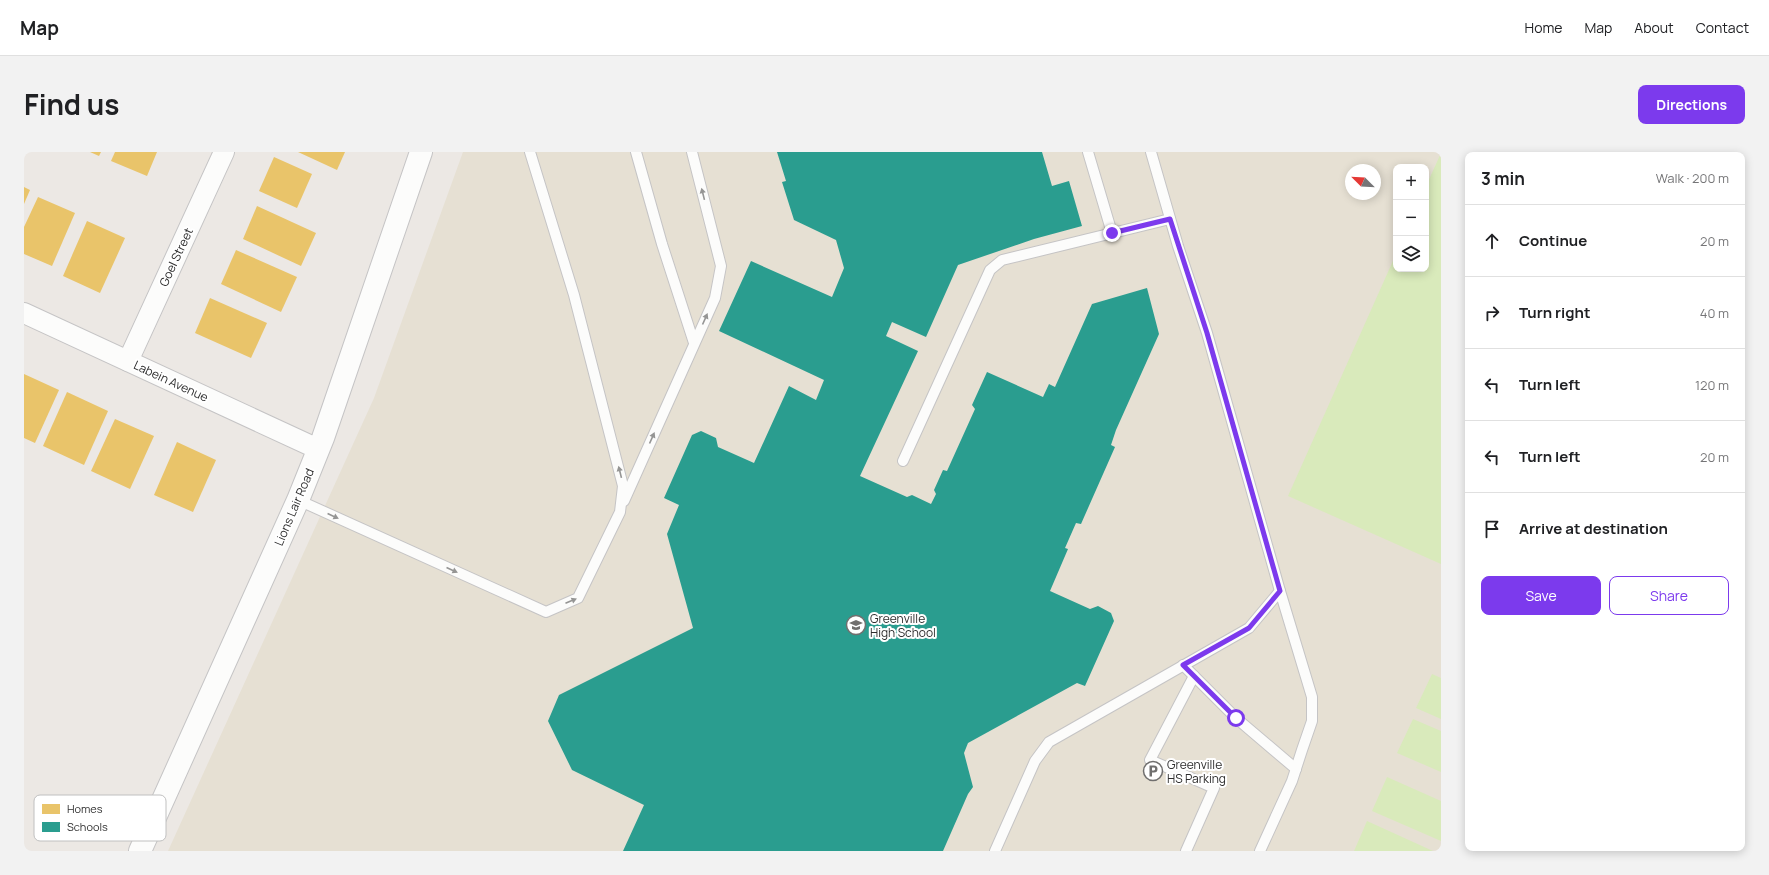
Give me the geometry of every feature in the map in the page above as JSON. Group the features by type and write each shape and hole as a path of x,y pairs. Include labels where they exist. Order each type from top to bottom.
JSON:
{"street":[{"name":"Goel Street","path":"128,361 224,152"},
{"name":"Lions Lair Road","path":"165,795 298,500 318,449 421,152"},
{"name":"Labein Avenue","path":"24,313 318,449"},
{"name":"Lions Lair Road","path":"140,851 145,841"}],"lane":[{"path":"530,152 574,295 623,486 620,512"},
{"path":"636,152 662,244 694,343"},
{"path":"298,500 546,612 578,598 620,512 715,298 721,266 692,152"},
{"path":"1088,152 1112,233"},
{"path":"1151,152 1170,219 1207,333 1280,591 1312,697 1312,721 1296,769 1260,851"},
{"path":"903,461 990,270 1002,260 1170,219"},
{"path":"995,851 1035,761 1049,742 1249,628 1280,591"},
{"path":"1183,665 1236,718 1296,769"},
{"path":"1186,851 1214,788 1150,760 1194,676"}],"shaded area":[{"name":"Greenville High School","path":"463,152 1441,152 1441,851 168,851 374,398"}],"green space":[{"path":"1441,153 1441,564 1288,496 1393,261 1393,272 1429,272 1429,179"},
{"path":"1432,674 1441,678 1441,719 1416,708"},
{"path":"1413,719 1441,731 1441,772 1397,753"},
{"path":"1387,777 1441,801 1441,841 1372,811"},
{"path":"1367,821 1433,851 1354,851"}],"building: Homes":[{"path":"90,152 101,152 99,156"},
{"path":"115,152 157,152 147,176 111,161"},
{"path":"298,152 345,152 337,170"},
{"path":"274,157 312,174 297,208 259,191"},
{"path":"24,187 30,190 24,204"},
{"path":"38,197 75,213 52,266 24,254 24,227"},
{"path":"257,206 316,233 301,266 243,239"},
{"path":"87,221 125,238 100,293 63,276"},
{"path":"236,250 297,277 281,312 221,284"},
{"path":"210,298 267,323 251,358 195,333"},
{"path":"24,374 59,390 35,443 24,438"},
{"path":"67,392 108,411 84,465 43,446"},
{"path":"115,419 154,436 130,489 91,471"},
{"path":"177,442 216,460 193,512 154,495"}],"building: Schools":[{"path":"777,152 1042,152 1052,186 1069,181 1082,226 1034,239 958,265 926,337 892,322 886,336 918,351 860,476 907,497 912,495 931,504 936,494 934,490 943,470 947,471 975,409 972,405 987,372 1043,397 1049,384 1055,387 1092,304 1147,288 1159,334 1116,430 1111,445 1115,447 1081,524 1076,523 1065,548 1068,549 1050,591 1090,609 1098,606 1111,613 1114,621 1085,686 1077,683 968,743 964,753 973,787 968,794 943,851 623,851 644,805 572,770 548,721 559,695 693,628 667,534 679,505 664,498 692,435 701,431 716,438 718,447 754,463 789,386 816,400 824,380 719,331 751,261 832,297 844,268 836,240 794,220 782,182 786,181"}],"place":[{"name":"Greenville High School","path":"856,625"},
{"name":"Greenville HS Parking","path":"1153,771"}],"route":[{"path":"1112,233 1170,219 1207,333 1280,591 1249,628 1183,665 1236,718"}]}
